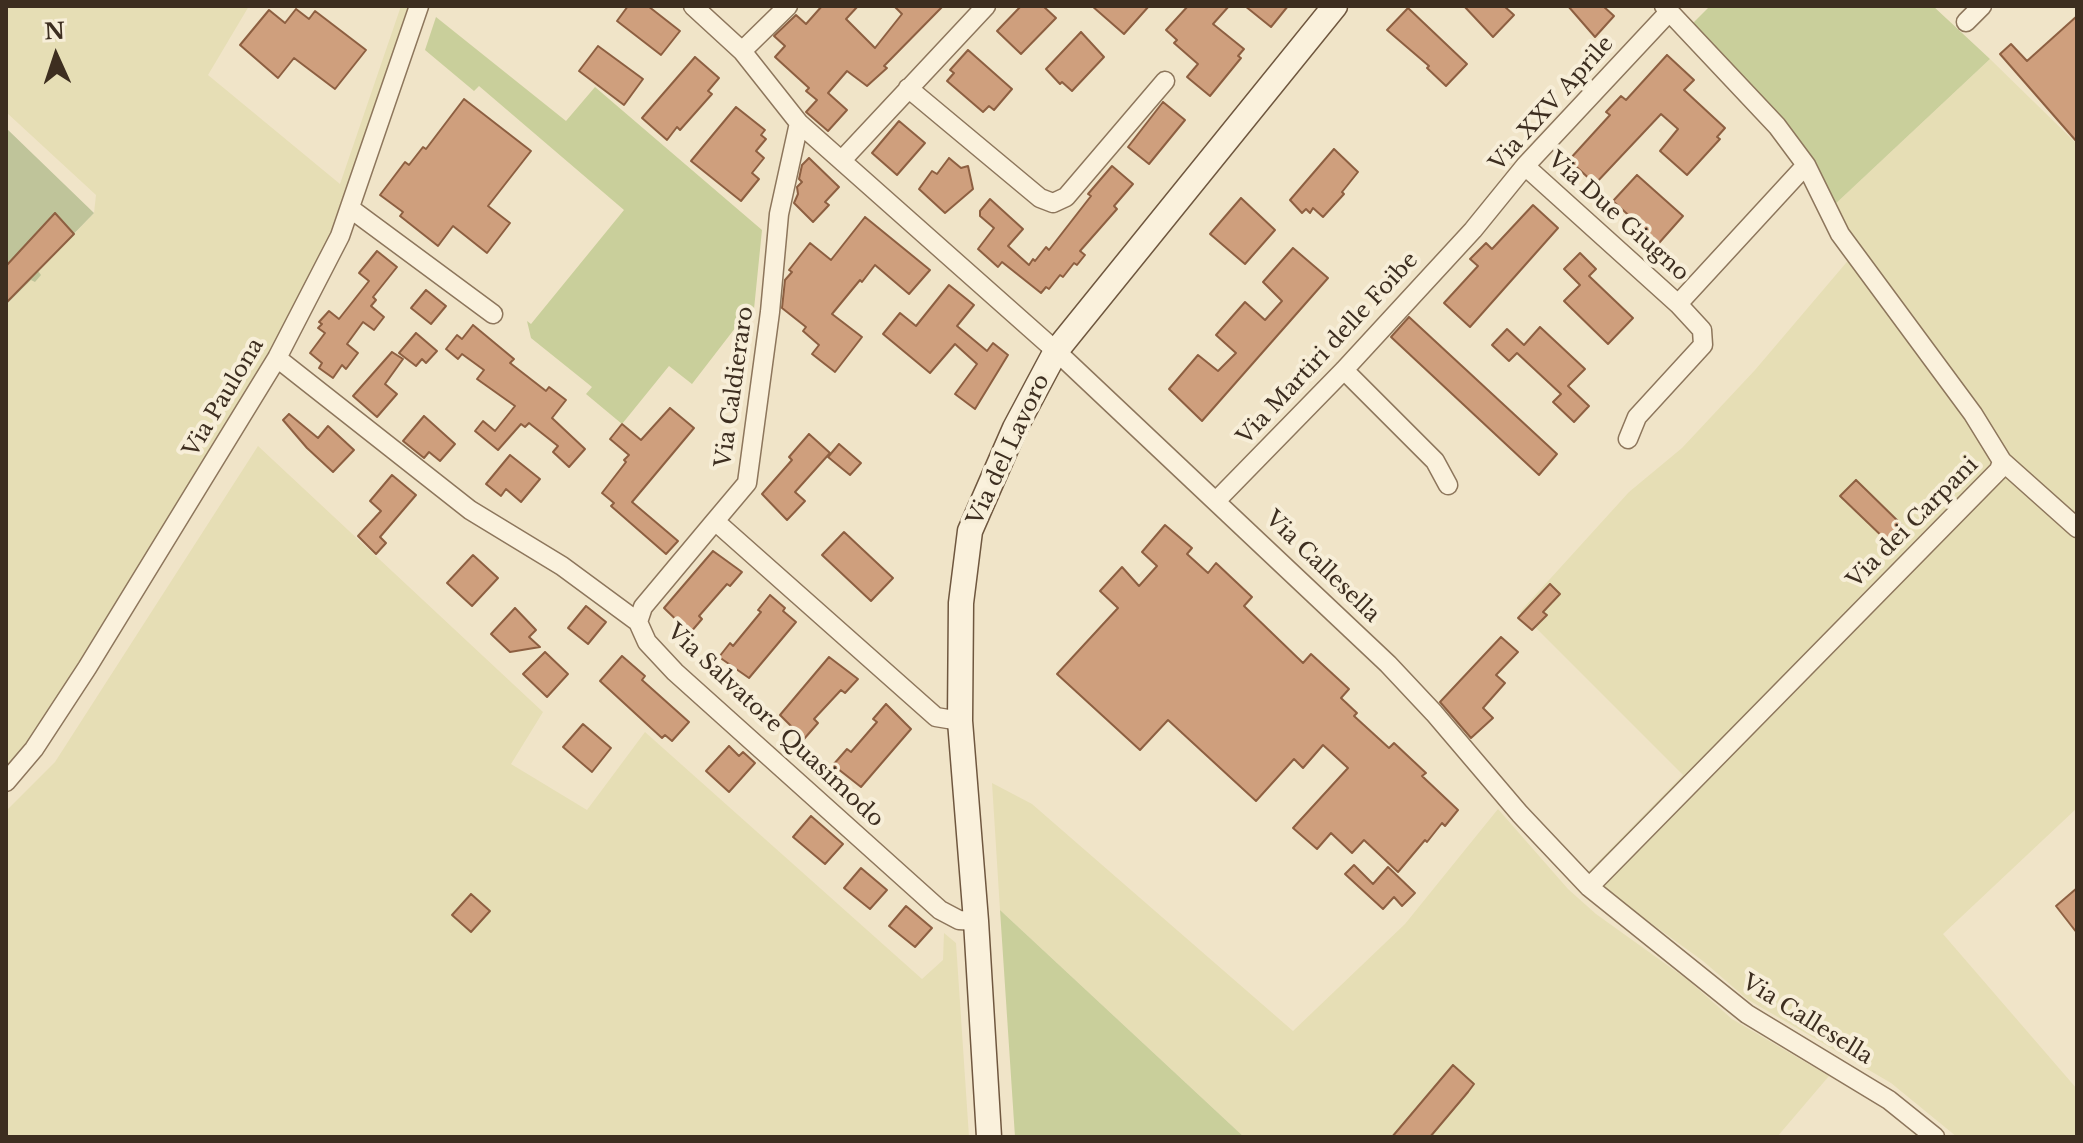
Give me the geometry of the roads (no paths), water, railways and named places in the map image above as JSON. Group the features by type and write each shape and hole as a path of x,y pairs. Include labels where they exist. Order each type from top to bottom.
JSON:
{"street":[{"name":"Via Paulona","path":"6,782 34,749 87,668 277,358 351,209 419,6"},
{"name":"Via Callesella","path":"693,6 742,51 799,123 1056,351 1388,664 1589,887 1747,1014 1889,1100 1935,1137"},
{"path":"742,51 788,6"},
{"path":"842,160 986,6"},
{"name":"Via del Lavoro","path":"989,1137 960,721 961,603 970,531 1002,453 1056,351 1335,6"},
{"path":"1966,22 1982,6"},
{"name":"Via dei Carpani","path":"1589,887 1999,470 2002,461 1973,414 1840,234 1806,165 1777,126 1667,9"},
{"name":"Via XXV Aprile","path":"1473,230 1525,166 1667,9"},
{"path":"908,88 1040,198 1053,203 1066,197 1165,81"},
{"name":"Via Caldieraro","path":"638,622 643,607 747,483 770,312 779,214 799,123"},
{"name":"Via Due Giugno","path":"1678,304 1806,165"},
{"name":"Via Due Giugno","path":"1525,166 1678,304 1702,330 1703,345 1637,417 1628,439"},
{"path":"351,209 493,314"},
{"name":"Via Martiri delle Foibe","path":"1217,500 1344,370 1473,230"},
{"name":"Via Salvatore Quasimodo","path":"277,358 470,510 562,566 638,622 647,642 675,672 929,900 959,920 976,921"},
{"path":"1344,370 1435,461 1448,485"},
{"path":"2002,461 2077,528"},
{"path":"715,521 936,717 960,721"}]}
